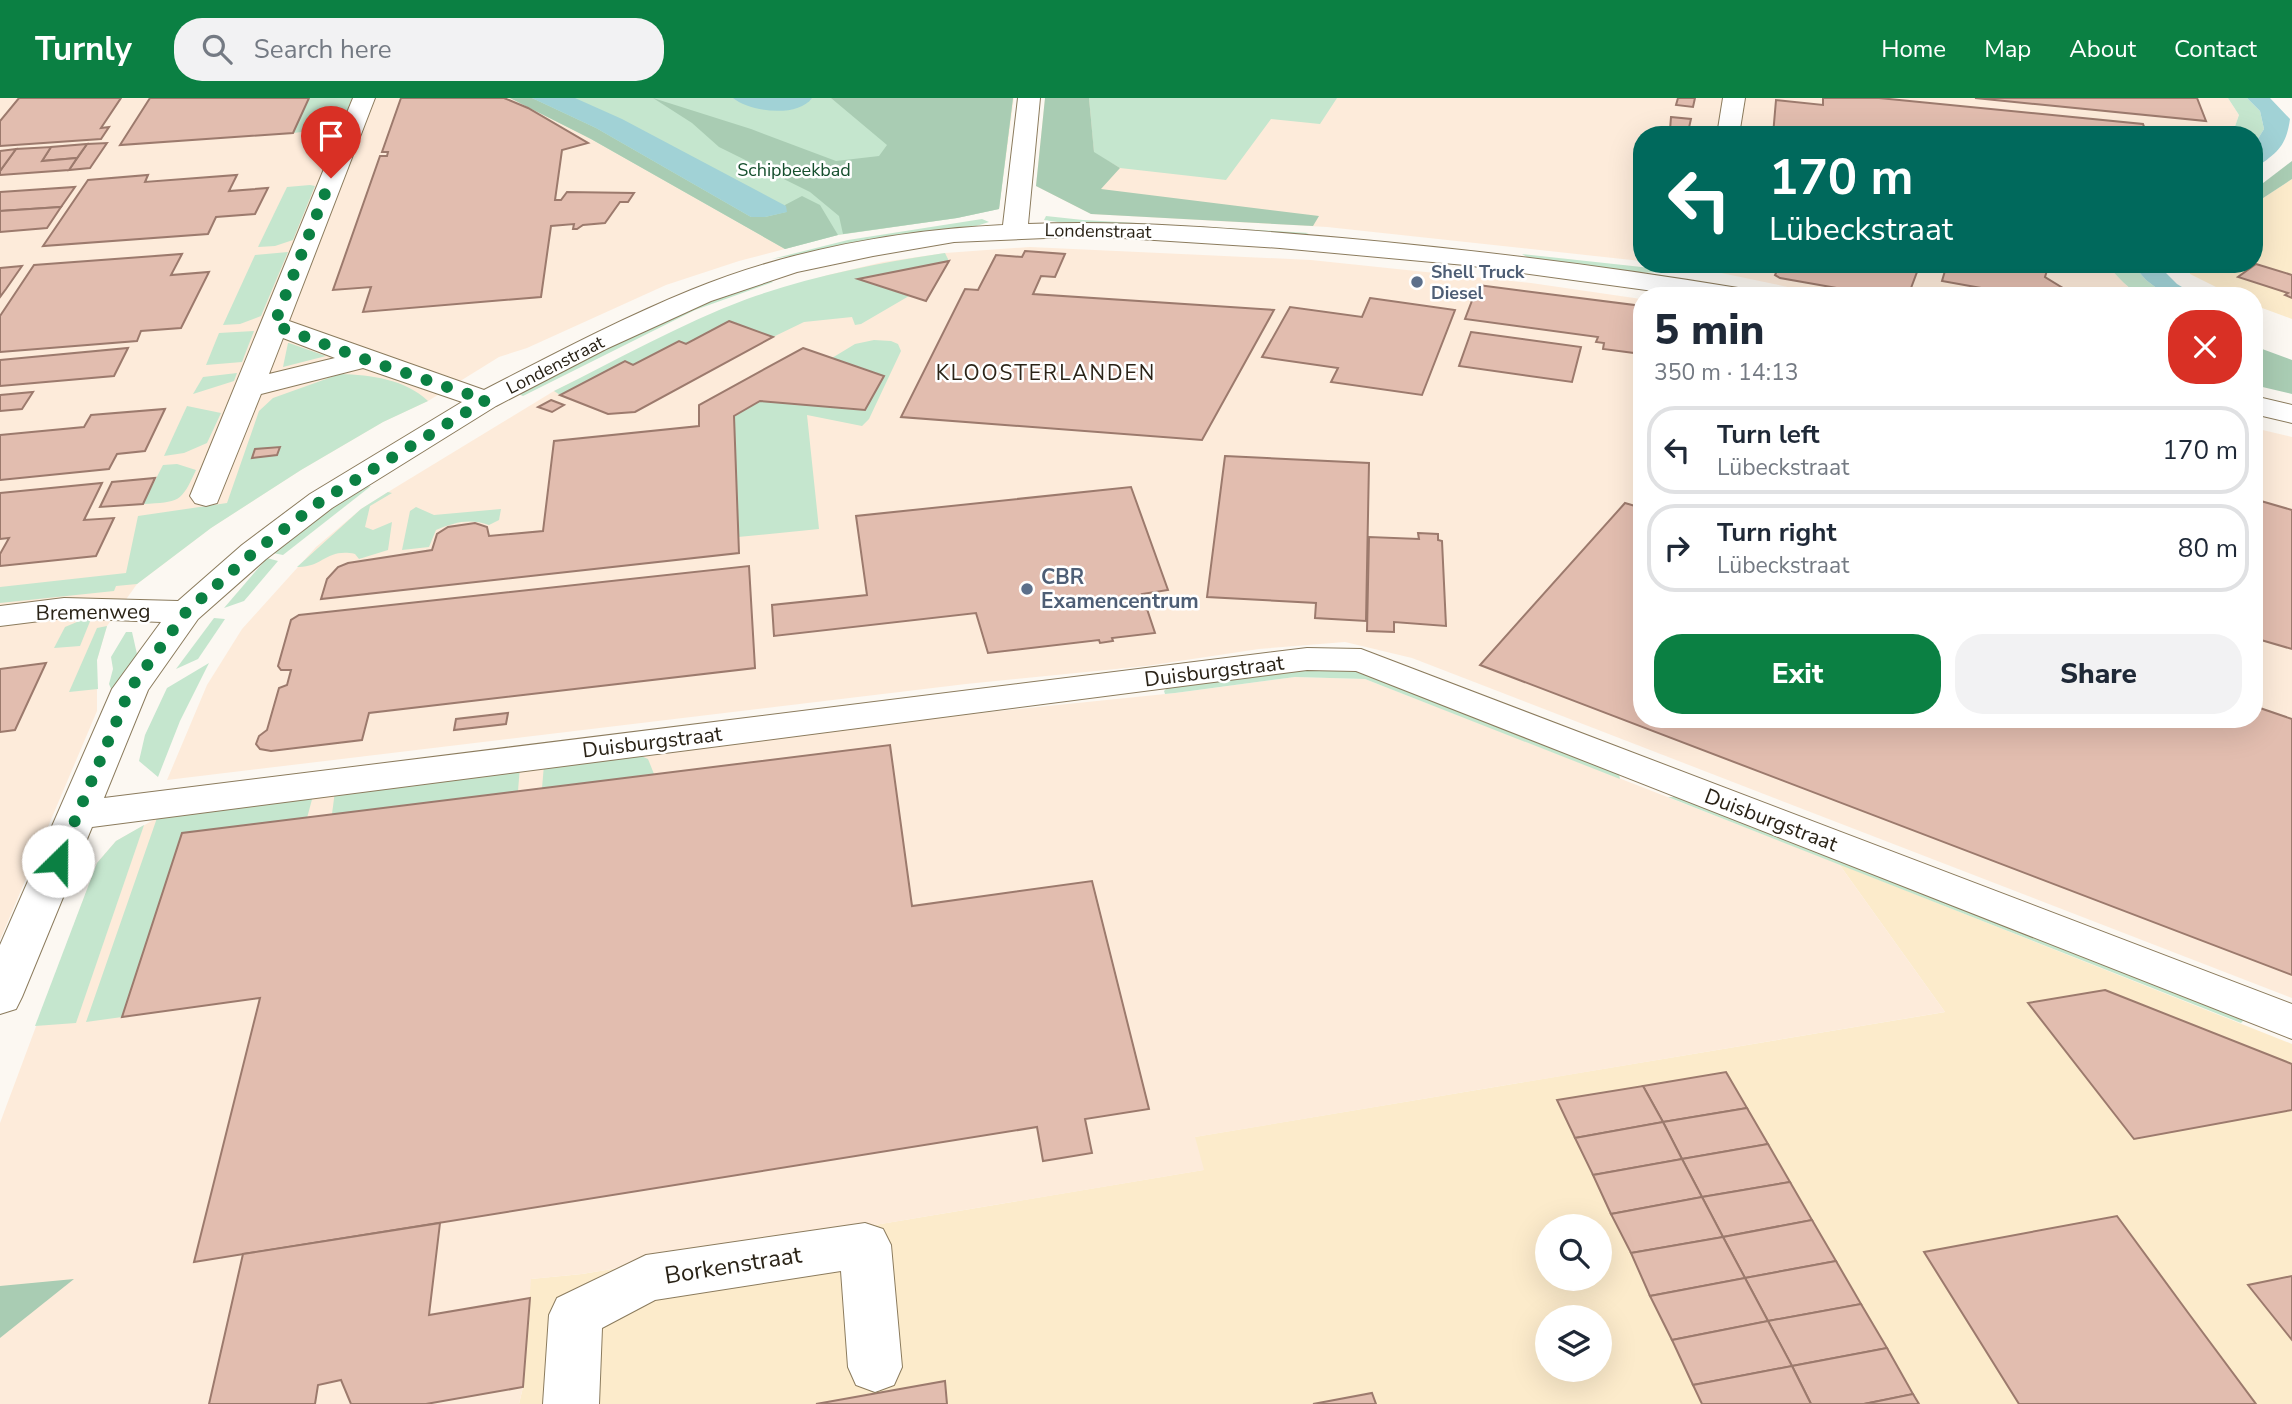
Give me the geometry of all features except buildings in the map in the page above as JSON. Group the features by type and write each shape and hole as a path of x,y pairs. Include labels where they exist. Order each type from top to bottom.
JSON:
{"street":[{"path":"206,496 364,98"},
{"path":"1015,231 1029,98"},
{"path":"1729,126 1734,98"},
{"name":"Londenstraat","path":"0,998 130,689 186,612 254,552 321,501 486,400 596,343 702,295 743,280 873,248 954,235 1015,231 1130,231 1280,240 1633,272"},
{"name":"Londenstraat","path":"1648,273 1706,277 1723,287"},
{"path":"274,325 486,400"},
{"path":"249,388 364,359"},
{"path":"2263,407 2292,414"},
{"name":"Bremenweg","path":"0,616 64,608 186,612"},
{"name":"Duisburgstraat","path":"77,815 1307,659 1361,660 2292,1022"},
{"name":"Borkenstraat","path":"571,1404 576,1315 646,1278 865,1245 875,1367"}],"shaded area":[{"path":"0,98 1014,98 999,209 957,218 838,235 739,261 666,285 527,348 499,357 428,401 383,422 301,470 211,528 137,584 107,626 97,660 97,711 0,940"},
{"path":"1045,98 2228,98 2239,115 2235,126 1633,126 1633,260 1327,227 1091,214 1036,186"},
{"path":"2292,179 2292,319 2263,308 2263,287 2216,287 2190,274 2263,273 2263,198"},
{"path":"1030,247 1311,260 1531,283 1633,298 1633,728 2263,728 2263,430 2292,437 2292,998 1412,658 1345,642 1259,649 1146,666 966,684 167,780 207,685 242,629 316,547 361,509 554,391 690,324 748,299 828,275 883,262 945,253"},
{"path":"1721,273 2115,273 2128,287 1788,287"},
{"path":"1295,677 1365,679 1839,864 1945,1012 1195,1137 1204,1170 582,1274 531,1279 523,1387 519,1404 0,1404 0,1123 97,863 116,841 157,818 881,723 1175,693"},
{"path":"1839,864 2292,1044 2292,1404 519,1404 523,1387 530,1279 582,1274 1203,1170 1194,1137 1945,1012"}],"green space":[{"path":"309,98 352,98 338,133 307,138 310,131 293,133"},
{"name":"Schipbeekbad","path":"510,98 1013,98 999,209 957,218 838,235 785,249 591,139"},
{"path":"510,98 532,98 596,128 751,217 786,212 785,205 802,196 820,205 838,235 785,249 591,139"},
{"path":"653,98 751,129 836,161 879,156 887,145 831,98 1013,98 999,209 957,218 843,234 839,216 810,192 719,147 692,123"},
{"path":"1045,98 1089,98 1094,152 1120,168 1101,189 1319,216 1313,226 1091,214 1036,186"},
{"path":"1089,98 1337,98 1320,124 1271,119 1226,180 1120,168 1094,153"},
{"path":"2228,98 2247,98 2260,111 2264,129 2263,126 2235,126 2239,115"},
{"path":"2292,161 2292,179 2263,198 2263,183"},
{"path":"315,186 293,240 275,246 258,247 287,187"},
{"path":"1046,216 1309,233 1299,236 1071,224 1044,220"},
{"path":"982,219 989,222 973,227 772,259 848,240"},
{"path":"288,252 261,316 240,324 223,325 255,255"},
{"path":"945,253 949,261 859,279 909,296 861,324 855,325 852,317 804,322 773,337 729,321 686,344 678,341 633,365 625,362 560,395 554,391 673,331 747,299 845,271"},
{"path":"1522,254 1633,266 1633,272 1530,259"},
{"path":"2114,273 2140,273 2155,287 2130,287"},
{"path":"766,278 773,282 695,310 523,396 513,392 625,336"},
{"path":"254,331 242,362 206,365 219,333"},
{"path":"874,340 891,341 898,344 901,351 869,419 862,426 807,415 819,529 738,537 734,416 760,401 865,409 883,376 832,358 855,344"},
{"path":"289,343 326,356 283,367"},
{"path":"2263,349 2292,360 2292,394 2263,387"},
{"path":"237,373 234,381 193,394 203,377"},
{"path":"340,374 375,377 398,383 428,401 383,422 301,470 211,528 137,584 116,586 114,591 0,603 0,587 126,573 138,516 227,503 259,411 273,398"},
{"path":"187,406 221,413 207,443 184,453 164,456"},
{"path":"177,464 196,470 182,495 172,501 143,504 163,465"},
{"path":"371,486 283,555 273,553 357,489"},
{"path":"388,492 392,493 370,506 365,527 373,530 392,522 388,550 359,559 355,554 337,554 313,565 297,567 361,509"},
{"path":"416,507 434,515 501,509 499,520 489,525 469,521 449,525 436,530 429,547 402,550 410,511"},
{"path":"267,558 278,561 244,601 224,608"},
{"path":"214,618 225,619 198,659 176,669"},
{"path":"91,619 80,646 54,648 65,627"},
{"path":"107,626 97,660 98,689 69,692 97,628"},
{"path":"126,632 132,632 137,654 112,691 109,684 113,669 111,657"},
{"path":"209,663 180,721 158,777 139,761 145,735 167,688"},
{"path":"1326,668 1359,670 1618,770 1620,779 1365,679 1295,677 1175,693 1165,694 1164,691 1168,687"},
{"path":"634,753 648,759 654,774 542,788 544,765"},
{"path":"520,766 518,791 332,814 335,791"},
{"path":"314,792 307,818 182,833 122,1017 86,1022 157,818"},
{"path":"1668,797 1687,797 2235,1012 2243,1021 2241,1023"},
{"path":"144,825 76,1023 35,1026 97,863 116,841"},
{"path":"74,1279 0,1338 0,1286"}],"water":[{"path":"532,98 575,98 622,119 786,206 787,212 751,217 596,128"},
{"path":"733,98 812,98 796,108 774,111 751,107"},
{"path":"2247,98 2270,98 2290,119 2283,143 2263,163 2264,129 2260,111"},
{"path":"2140,273 2166,273 2182,287 2155,287"}],"place":[{"name":"Shell Truck Diesel","path":"1417,282"},
{"name":"CBR Examencentrum","path":"1027,589"}],"district":[{"name":"KLOOSTERLANDEN","path":"1046,373"}],"route":[{"path":"58,861 130,689 186,612 254,552 321,501 486,400 274,325 331,178"}]}
